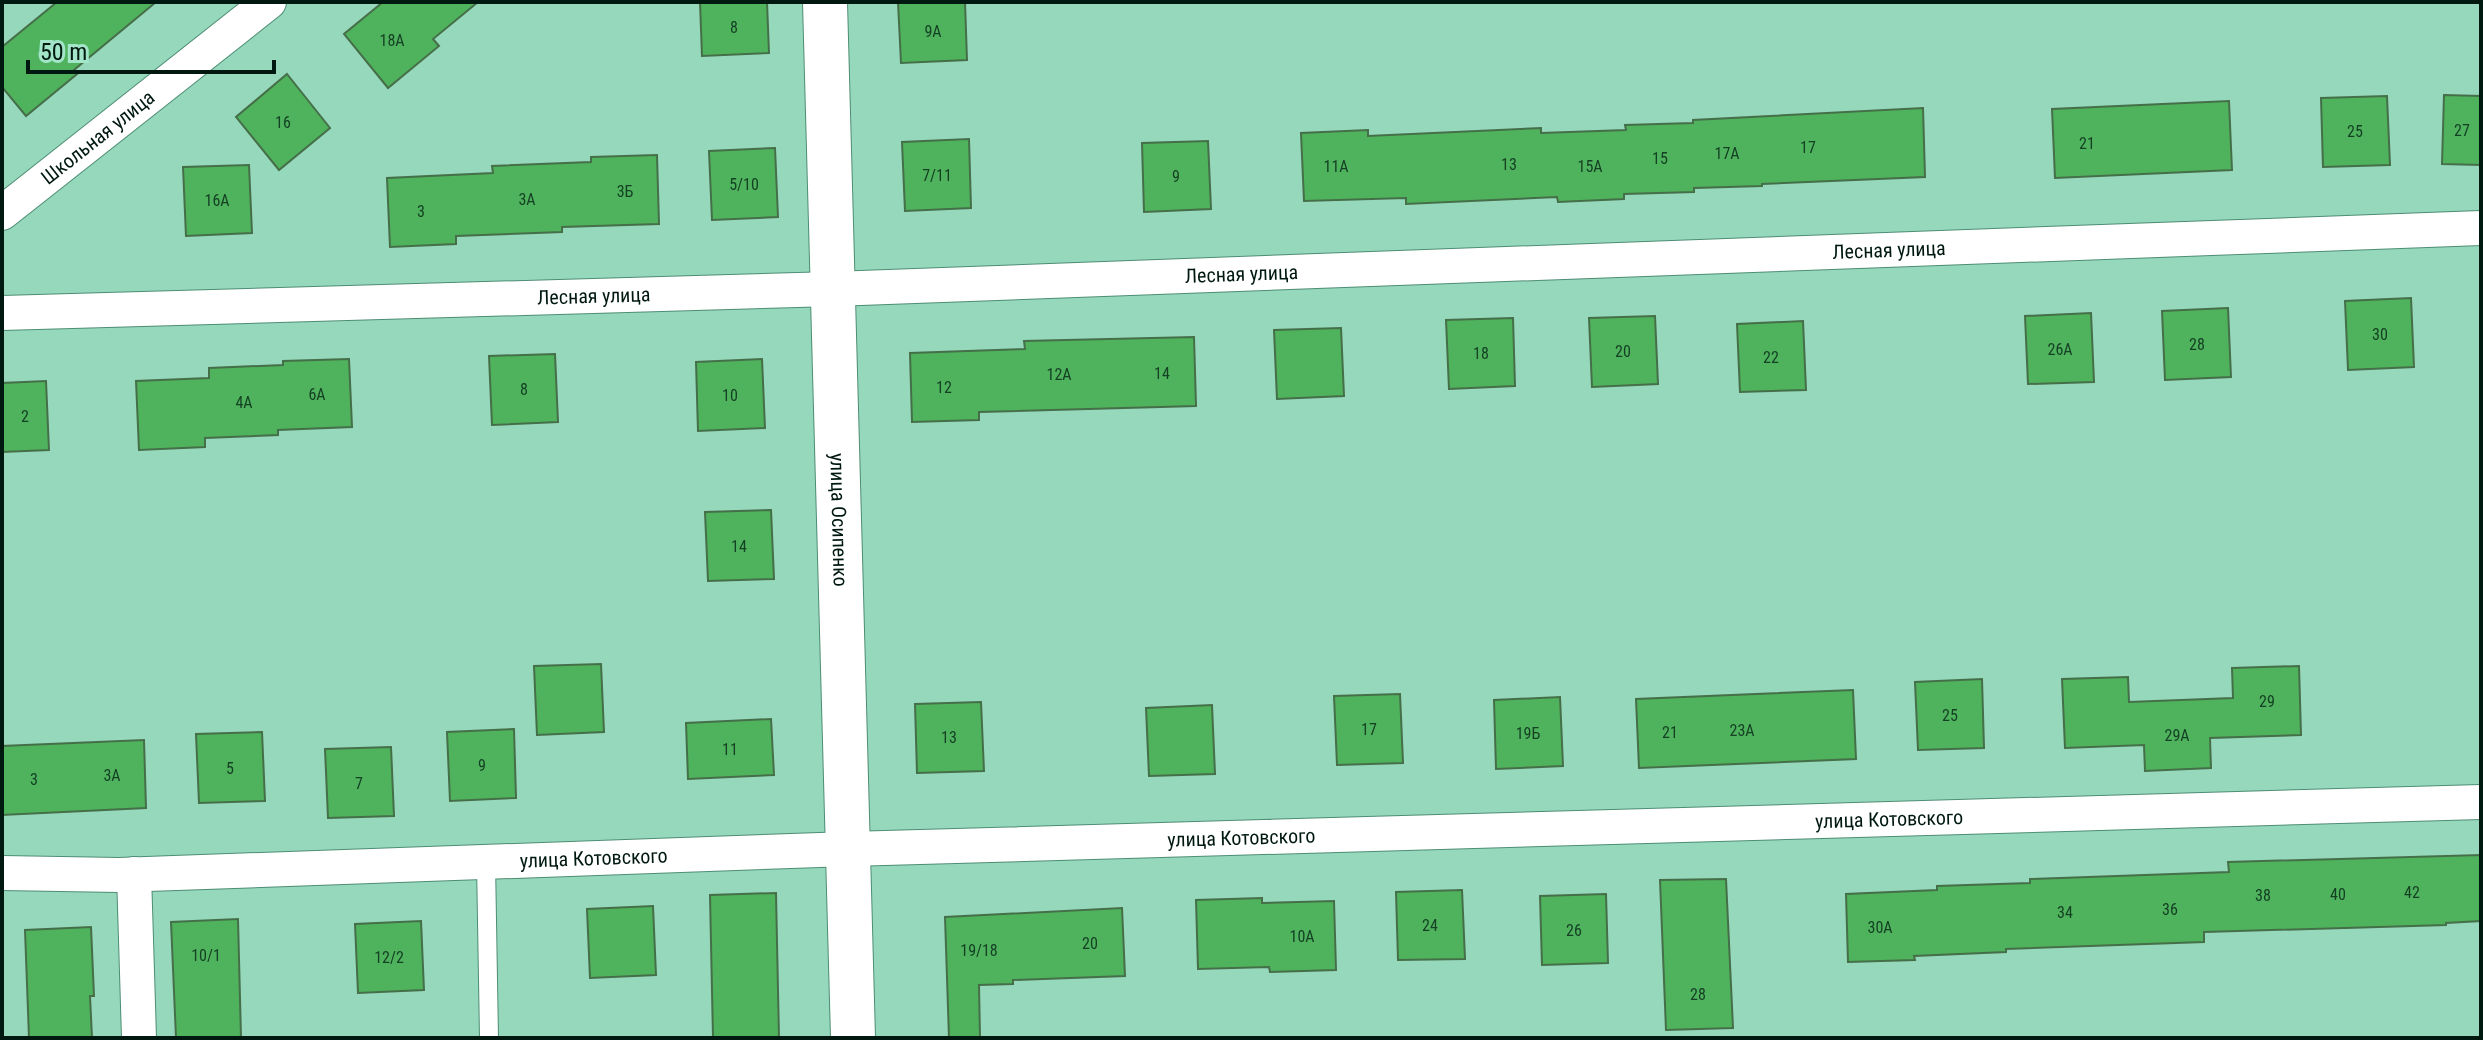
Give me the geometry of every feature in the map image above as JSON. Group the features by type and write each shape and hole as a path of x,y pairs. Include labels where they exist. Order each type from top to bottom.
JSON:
{"street":[{"name":"Школьная улица","path":"2,213 269,2"},
{"name":"улица Осипенко","path":"825,2 853,1038"},
{"name":"Лесная улица","path":"2,313 833,289 2481,228"},
{"name":"улица Котовского","path":"2,873 134,874 849,849 2481,802"},
{"path":"134,874 139,1038"}],"lane":[{"path":"486,862 489,1038"}],"building":[{"path":"57,2 156,2 74,70 77,74 26,116 2,87 2,47"},
{"path":"383,2 478,2 433,39 439,46 388,88 344,34"},
{"path":"700,2 767,2 769,53 702,56"},
{"path":"898,2 965,2 967,60 901,63"},
{"path":"287,74 330,128 279,170 236,117"},
{"path":"2444,95 2481,96 2481,165 2442,164"},
{"path":"2387,96 2390,165 2323,167 2321,98"},
{"path":"2229,101 2232,170 2055,178 2052,109"},
{"path":"1923,108 1925,177 1694,188 1694,192 1624,194 1624,199 1558,202 1557,197 1406,204 1406,198 1304,201 1301,133 1368,130 1368,136 1541,128 1541,133 1626,130 1625,125"},
{"path":"969,139 971,208 905,211 902,142"},
{"path":"1208,141 1211,209 1144,212 1142,143"},
{"path":"775,148 778,217 712,220 709,151"},
{"path":"657,155 659,224 562,227 562,232 456,236 456,244 390,247 387,178 493,173 492,166 591,162 591,157"},
{"path":"249,165 252,233 186,236 183,167"},
{"path":"2411,298 2414,367 2348,370 2345,301"},
{"path":"2228,308 2231,377 2165,380 2162,311"},
{"path":"2091,313 2094,382 2028,384 2025,316"},
{"path":"1655,316 1658,384 1592,387 1589,318"},
{"path":"1513,318 1515,386 1449,389 1446,320"},
{"path":"1803,321 1806,390 1740,392 1737,324"},
{"path":"1341,328 1344,396 1277,399 1274,330"},
{"path":"1194,337 1196,406 979,412 979,420 912,422 910,353 1025,349 1024,341"},
{"path":"555,354 558,422 492,425 489,356"},
{"path":"349,359 352,427 278,430 278,435 205,438 205,447 139,450 136,381 209,378 209,368"},
{"path":"762,359 765,428 698,431 696,362"},
{"path":"46,381 49,450 2,452 2,383"},
{"path":"771,510 774,579 708,581 705,512"},
{"path":"601,664 604,732 537,735 534,666"},
{"path":"2299,666 2301,735 2210,738 2211,768 2145,771 2144,745 2065,748 2062,679 2128,677 2129,702 2233,698 2232,668"},
{"path":"1982,679 1984,748 1918,750 1915,682"},
{"path":"1853,690 1856,759 1639,768 1636,699"},
{"path":"1400,694 1403,763 1337,765 1334,696"},
{"path":"1560,697 1563,766 1496,769 1494,700"},
{"path":"981,702 984,771 917,773 915,704"},
{"path":"1212,705 1215,774 1149,776 1146,708"},
{"path":"771,719 774,775 688,779 686,723"},
{"path":"514,729 516,798 450,801 447,732"},
{"path":"262,732 265,801 199,803 196,734"},
{"path":"144,740 146,808 2,815 2,746"},
{"path":"391,747 394,816 328,818 325,749"},
{"path":"2481,855 2481,921 2446,925 2204,932 2204,942 2006,949 2006,952 1914,956 1915,960 1848,962 1846,894 1937,890 1937,886 2030,883 2030,879 2229,872 2228,862"},
{"path":"1726,879 1733,1028 1666,1030 1660,880"},
{"path":"1462,890 1465,959 1398,960 1396,892"},
{"path":"776,893 779,1038 713,1038 710,895"},
{"path":"1606,894 1608,963 1542,965 1540,896"},
{"path":"1262,898 1262,903 1334,901 1336,970 1270,972 1269,967 1198,969 1196,900"},
{"path":"653,906 656,975 590,978 587,909"},
{"path":"1122,908 1125,976 1013,980 1013,984 979,985 980,1038 949,1038 945,917"},
{"path":"238,919 241,1038 176,1038 171,922"},
{"path":"421,921 424,990 358,993 355,924"},
{"path":"91,927 92,1038 29,1038 25,930"}]}
